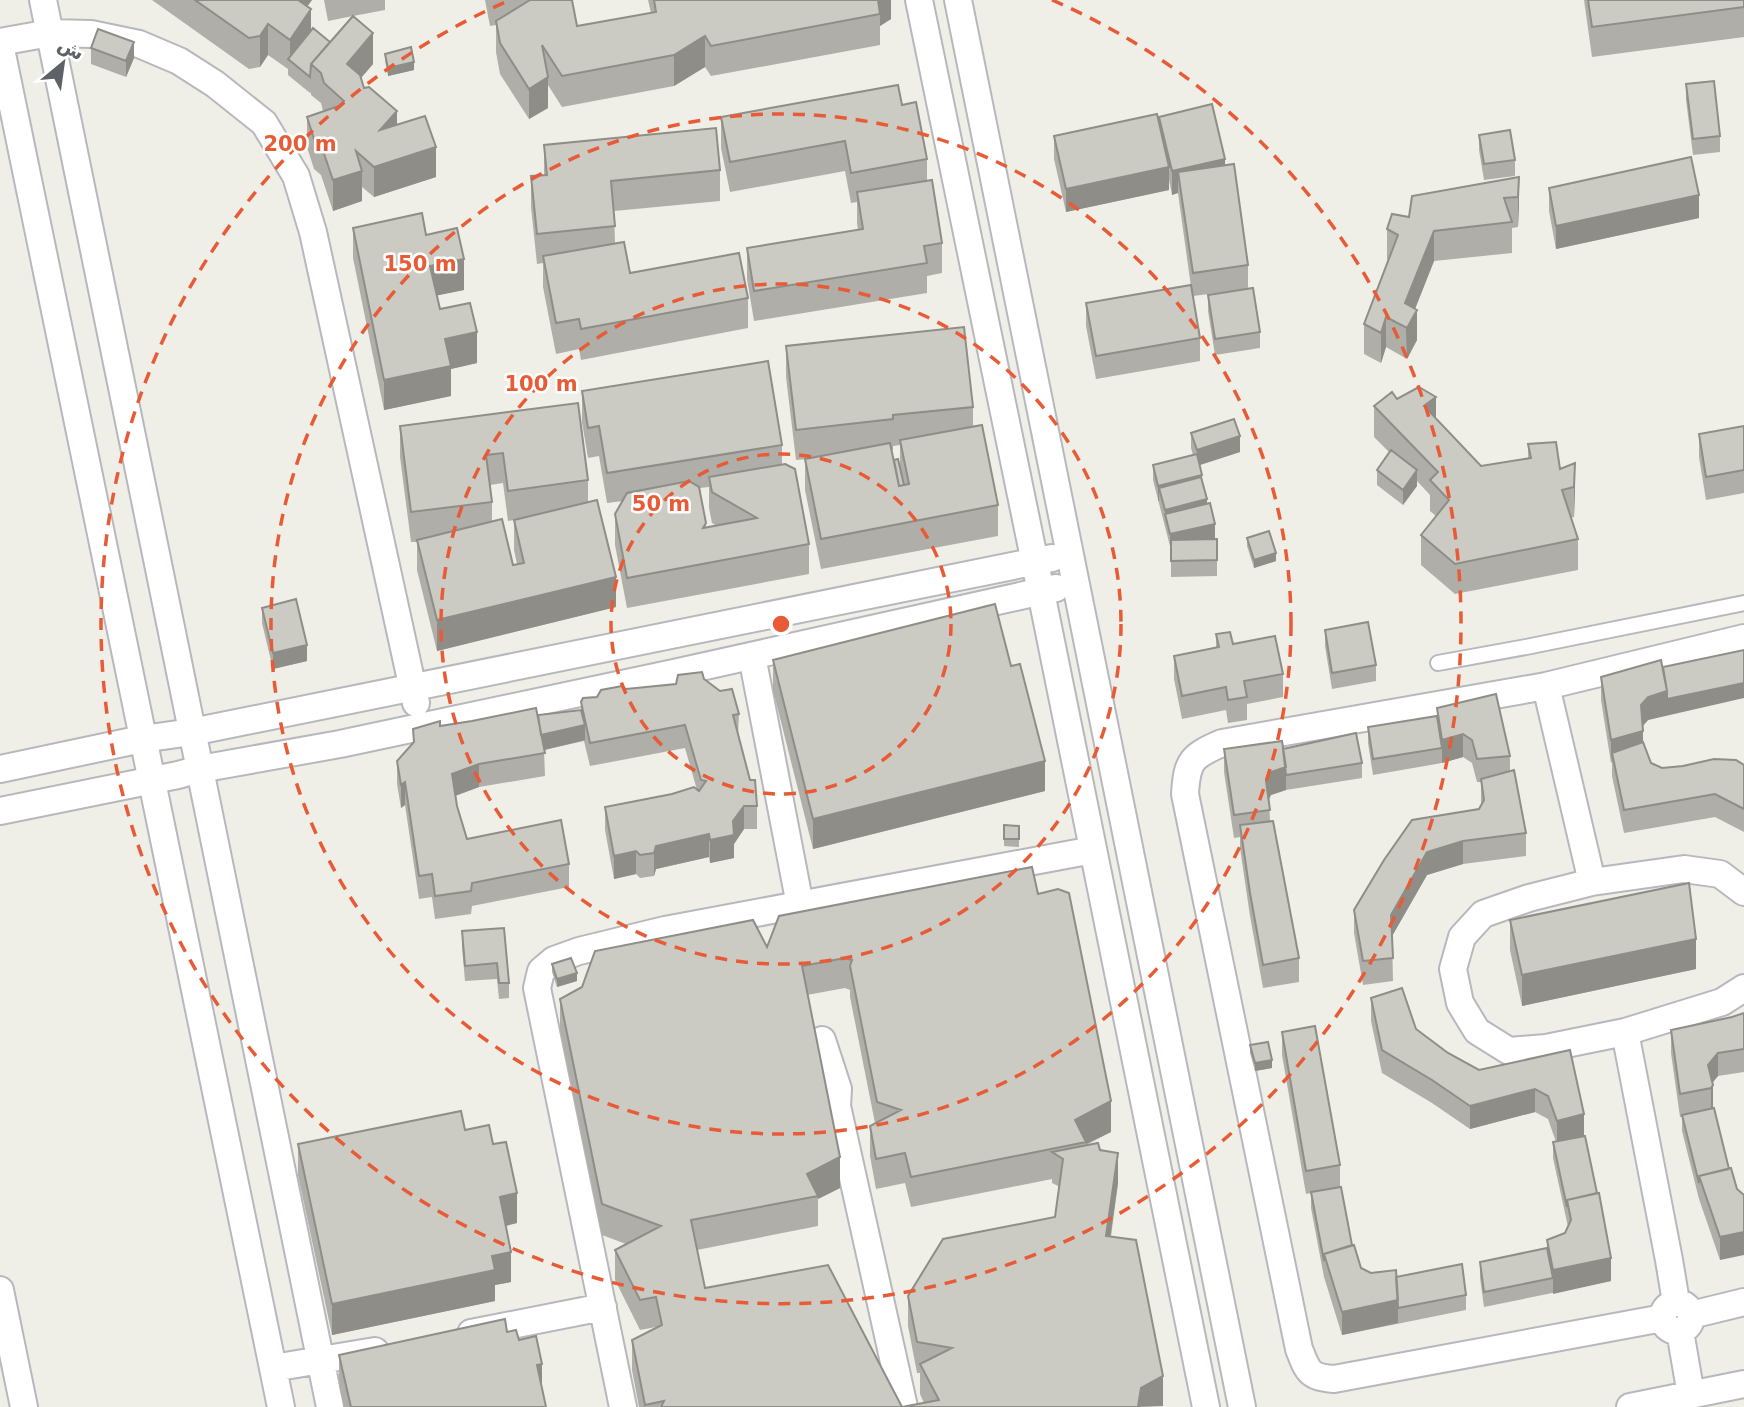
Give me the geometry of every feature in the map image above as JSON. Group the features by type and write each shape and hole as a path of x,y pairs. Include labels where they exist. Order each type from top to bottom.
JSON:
{"street":[{"path":"43,0 330,1407"},
{"path":"919,0 1206,1407"},
{"path":"958,0 1242,1407"},
{"path":"281,1407 0,43 50,33 91,34 139,44 179,61 215,84 264,123 296,176 313,232 421,726"},
{"path":"0,769 142,738 192,732 1071,554"},
{"path":"0,811 200,769 340,744 1077,583"},
{"path":"1744,638 1546,686 1222,743 1192,760 1186,775 1185,794 1300,1349 1311,1374 1334,1379 1677,1317 1744,1302"},
{"path":"752,656 800,905"},
{"path":"1546,686 1592,882"},
{"path":"623,1407 537,988 541,971 554,960 579,951 665,930 1093,850"},
{"path":"1744,892 1720,874 1684,869 1592,882 1529,898 1483,914 1462,937 1453,969 1460,1003 1478,1031 1509,1051 1546,1048 1625,1032 1722,1002 1744,988"},
{"path":"1625,1032 1669,1260 1691,1395"},
{"path":"822,1040 838,1089 836,1106 904,1407"},
{"path":"0,1290 24,1407"},
{"path":"453,1337 603,1307"},
{"path":"273,1368 399,1347"},
{"path":"1630,1407 1744,1384"}],"lane":[{"path":"1438,663 1744,603"}],"building":[{"path":"195,0 298,0 311,9 290,40 268,24 260,36 249,38"},
{"path":"530,0 572,0 577,26 656,12 654,0 878,0 880,14 711,46 705,36 674,55 562,76 542,45 548,77 529,89 500,43 496,21"},
{"path":"1588,0 1744,0 1744,7 1592,27"},
{"path":"353,16 373,33 347,64 360,75 364,88 369,87 397,111 380,130 425,116 436,147 374,167 356,151 362,171 333,180 321,145 314,139 307,117 339,106 344,101 324,83 321,73 311,64"},
{"path":"313,28 330,42 311,64 310,77 288,59"},
{"path":"98,29 134,42 126,61 91,48"},
{"path":"411,47 414,62 388,68 385,54"},
{"path":"1714,81 1720,136 1693,139 1686,84"},
{"path":"898,85 902,105 916,102 927,159 851,173 845,141 730,162 721,117"},
{"path":"1212,104 1225,159 1172,171 1159,117"},
{"path":"1157,114 1169,167 1066,189 1054,136"},
{"path":"716,128 720,170 611,181 615,226 537,234 531,176 547,175 544,145"},
{"path":"1510,130 1515,160 1484,164 1479,135"},
{"path":"1691,157 1699,195 1556,226 1549,188"},
{"path":"1234,164 1248,265 1193,273 1178,172"},
{"path":"1519,177 1518,197 1504,198 1512,222 1434,231 1405,303 1417,310 1407,328 1386,317 1381,333 1364,324 1398,235 1387,229 1392,214 1409,217 1412,196"},
{"path":"932,180 942,243 924,246 927,263 754,291 747,248 863,229 857,192"},
{"path":"422,213 426,235 457,228 464,259 430,266 440,309 470,303 477,332 445,339 451,366 384,380 353,228"},
{"path":"624,242 630,273 739,253 748,298 581,329 579,319 556,323 543,256"},
{"path":"1191,285 1200,338 1096,356 1086,303"},
{"path":"1253,288 1260,332 1215,339 1208,295"},
{"path":"964,327 973,407 893,415 893,419 796,430 786,346"},
{"path":"768,361 782,445 607,473 599,426 588,428 582,391"},
{"path":"1419,387 1436,397 1424,406 1481,466 1531,458 1528,444 1556,442 1560,469 1575,463 1574,487 1562,490 1578,539 1455,564 1421,535 1449,500 1430,480 1438,472 1374,406 1392,392 1397,399"},
{"path":"578,403 588,480 508,491 503,453 486,455 492,502 411,512 400,426"},
{"path":"1234,419 1240,436 1197,450 1191,433"},
{"path":"982,425 998,505 821,539 805,459 890,443 899,486 909,484 900,440"},
{"path":"1744,426 1744,470 1706,477 1699,434"},
{"path":"1391,450 1417,470 1403,490 1377,470"},
{"path":"1197,454 1202,475 1158,486 1153,465"},
{"path":"898,459 904,485 899,486 894,460"},
{"path":"785,464 795,469 809,544 627,578 615,514 627,493 689,481 699,487 706,523 703,528 757,518 712,492 709,477"},
{"path":"1201,477 1207,499 1165,510 1159,488"},
{"path":"597,500 616,577 437,620 417,540 502,519 513,565 524,563 514,520"},
{"path":"1210,503 1215,524 1170,534 1165,514"},
{"path":"1269,531 1276,553 1254,560 1247,538"},
{"path":"1217,539 1217,560 1171,561 1171,540"},
{"path":"296,599 307,645 273,653 262,608"},
{"path":"995,604 1011,666 1020,664 1045,761 813,819 773,660"},
{"path":"1368,622 1376,665 1332,673 1325,630"},
{"path":"1230,632 1233,644 1275,636 1283,674 1244,681 1247,697 1228,700 1226,687 1182,696 1174,656 1219,647 1216,634"},
{"path":"1744,650 1744,683 1667,699 1663,667"},
{"path":"1661,660 1667,691 1648,697 1641,705 1643,731 1611,740 1601,677"},
{"path":"702,672 704,679 720,691 732,689 739,714 733,715 750,780 755,780 757,806 744,806 733,821 734,835 710,840 709,834 656,846 654,853 640,855 636,851 614,856 605,807 694,787 699,791 706,781 701,780 685,725 590,743 581,702 583,698 597,697 601,690 622,686 626,689 676,684 678,675"},
{"path":"1496,694 1510,756 1477,759 1472,740 1463,734 1442,740 1437,708"},
{"path":"536,708 545,753 479,764 452,774 457,806 467,839 561,820 569,864 472,883 471,891 435,896 432,874 419,876 405,782 401,785 397,761 414,742 413,729 440,721 440,726"},
{"path":"581,710 585,725 541,735 538,715"},
{"path":"1437,716 1442,748 1373,759 1368,727"},
{"path":"1356,733 1362,763 1286,775 1283,749"},
{"path":"1282,741 1286,767 1271,772 1266,781 1270,810 1234,815 1224,749"},
{"path":"1643,742 1651,763 1662,768 1714,759 1736,760 1744,765 1744,809 1715,794 1624,810 1612,753"},
{"path":"1514,770 1526,833 1463,841 1427,852 1391,915 1393,958 1363,961 1354,910 1412,820 1479,809 1484,800 1481,779"},
{"path":"1273,821 1299,958 1263,965 1240,825"},
{"path":"1004,825 1019,826 1019,839 1004,839"},
{"path":"1032,867 1038,894 1058,889 1069,893 1111,1101 1075,1120 1086,1142 911,1177 905,1153 876,1159 870,1126 901,1110 877,1102 850,966 852,960 845,958 802,966 840,1157 807,1174 818,1196 691,1220 705,1288 828,1265 902,1407 661,1407 664,1401 645,1405 632,1340 662,1325 656,1297 640,1300 615,1250 661,1226 602,1204 560,999 582,987 595,951 753,920 767,947 779,916"},
{"path":"1689,883 1696,939 1522,975 1510,920"},
{"path":"504,928 509,983 499,983 497,963 465,966 462,931"},
{"path":"571,958 577,973 557,979 552,964"},
{"path":"1402,988 1416,1029 1448,1053 1479,1070 1570,1050 1584,1114 1557,1121 1548,1096 1535,1089 1470,1106 1382,1050 1371,998"},
{"path":"1744,1013 1744,1049 1718,1053 1708,1065 1713,1085 1711,1088 1680,1094 1671,1030"},
{"path":"1315,1026 1340,1165 1306,1171 1282,1032"},
{"path":"1268,1042 1272,1060 1255,1063 1250,1045"},
{"path":"1714,1108 1729,1169 1699,1176 1699,1183 1682,1115"},
{"path":"461,1111 465,1130 489,1125 493,1144 506,1142 517,1193 500,1197 511,1252 492,1256 495,1270 332,1304 298,1144"},
{"path":"1585,1136 1597,1193 1567,1200 1567,1207 1553,1142"},
{"path":"1098,1143 1100,1150 1118,1153 1106,1236 1136,1240 1163,1376 1141,1388 1138,1407 902,1407 939,1400 920,1364 952,1348 917,1342 908,1296 943,1239 1055,1217 1063,1159 1052,1152"},
{"path":"1731,1168 1737,1189 1744,1195 1744,1232 1720,1237 1699,1176"},
{"path":"1341,1187 1352,1245 1324,1254 1324,1261 1311,1192"},
{"path":"1599,1193 1611,1258 1553,1270 1547,1240 1565,1233 1571,1220 1567,1200"},
{"path":"1354,1245 1361,1268 1371,1273 1396,1270 1398,1300 1342,1312 1324,1254"},
{"path":"1547,1248 1553,1278 1484,1292 1480,1262"},
{"path":"1462,1264 1466,1295 1398,1308 1396,1277"},
{"path":"505,1319 507,1332 516,1330 519,1340 536,1336 542,1364 537,1365 546,1407 351,1407 339,1355"}]}
